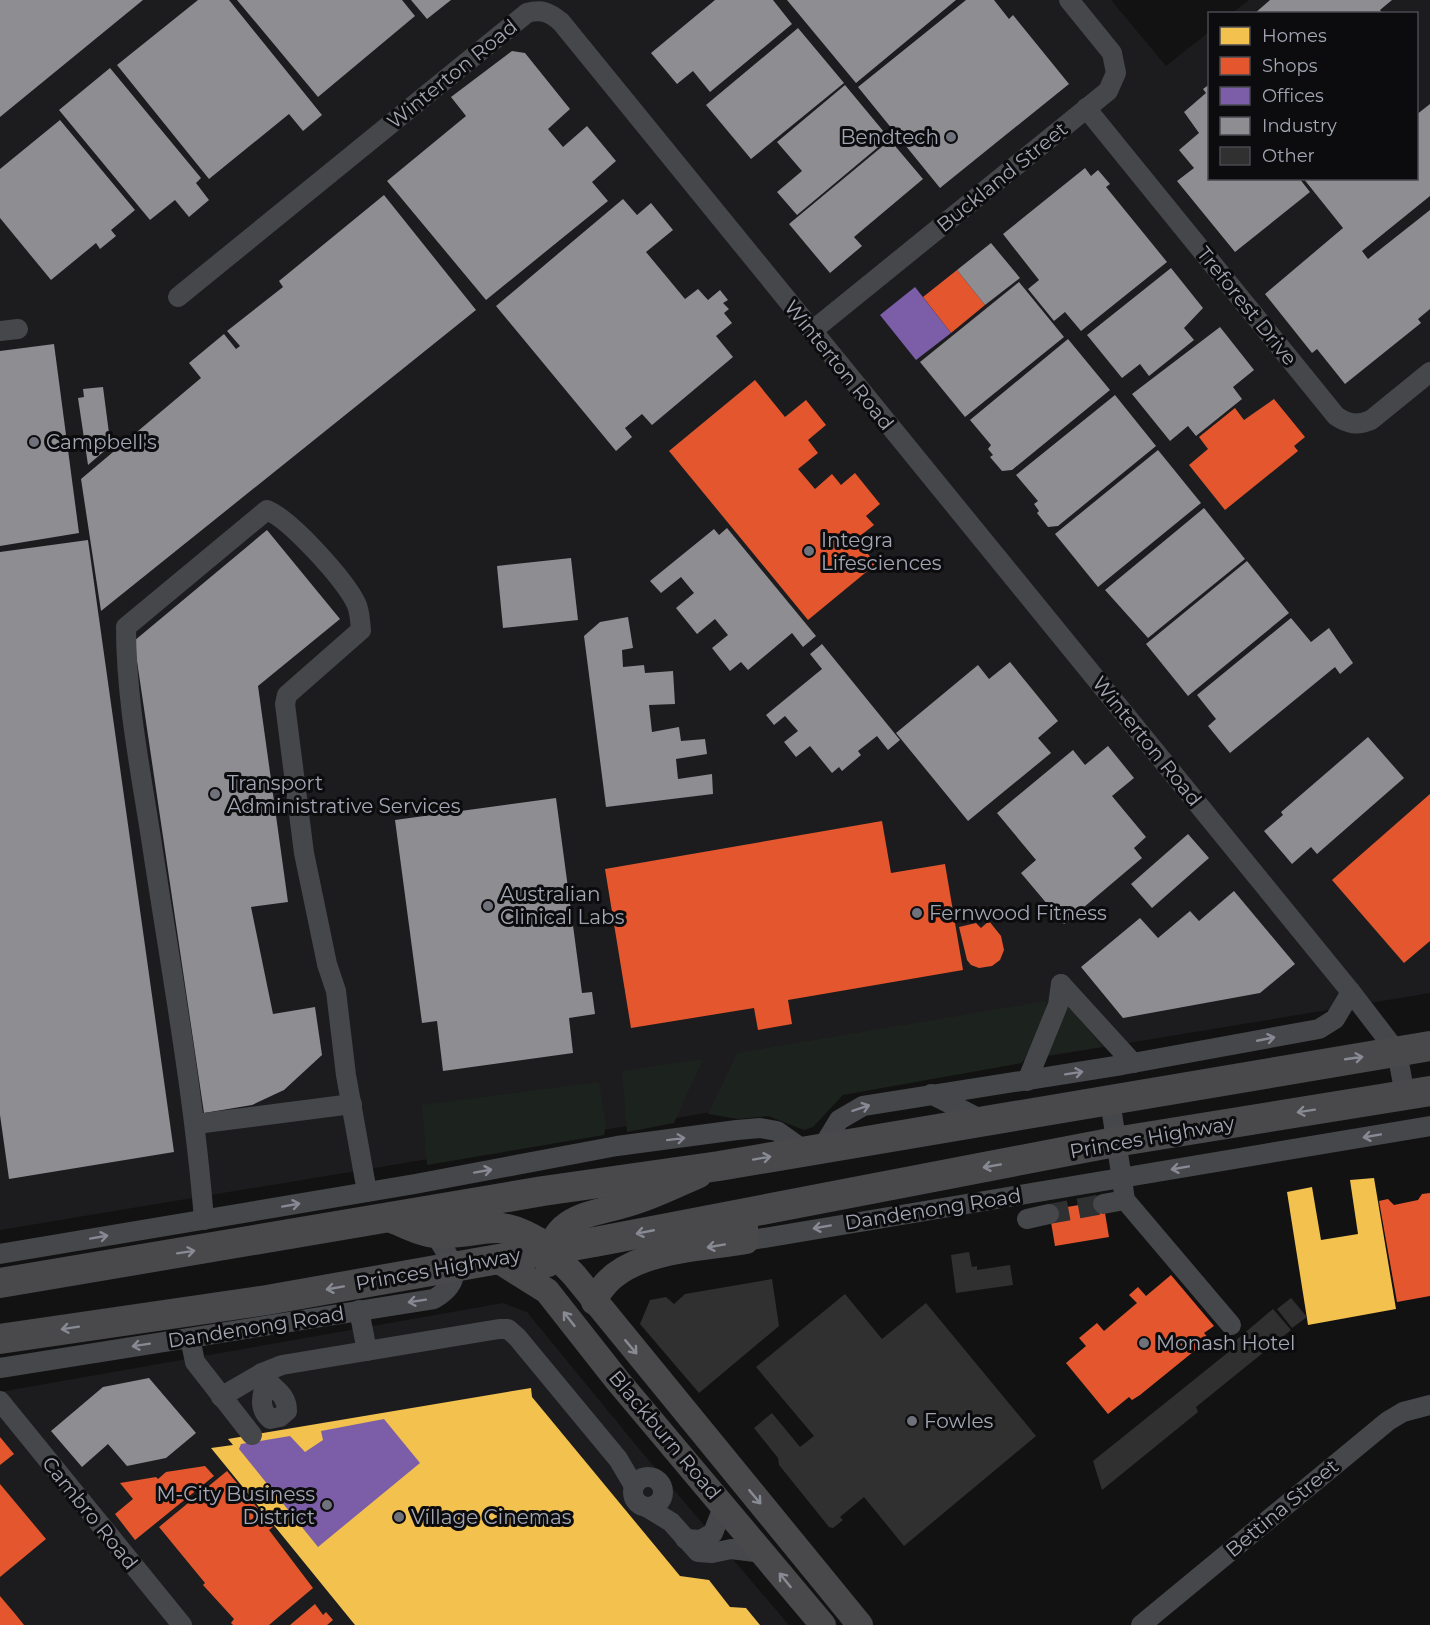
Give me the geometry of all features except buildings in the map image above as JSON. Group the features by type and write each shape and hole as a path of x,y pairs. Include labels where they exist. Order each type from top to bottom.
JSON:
{"highway":[{"path":"0,1282 74,1256 392,1218 551,1190 719,1166 1430,1046"},
{"name":"Princes Highway","path":"0,1339 267,1300 549,1249 745,1227 874,1187 1115,1142 1418,1093"},
{"path":"392,1218 435,1234 506,1227 529,1236 549,1249"}],"main road":[{"path":"547,1291 549,1249 561,1230 582,1215 635,1202 719,1166"},
{"path":"594,1302 605,1282 630,1263 745,1227"},
{"name":"Blackburn Road","path":"549,1249 574,1275 860,1625"},
{"name":"Blackburn Road","path":"496,1259 526,1275 547,1291 617,1380 823,1625"}],"street":[{"name":"Buckland Street","path":"812,331 1108,91 1116,72 1112,53 1069,0"},
{"name":"Winterton Road","path":"178,297 527,13 537,10 550,13 561,22 1351,992 1397,1052 1418,1093"},
{"name":"Treforest Drive","path":"1086,108 1336,416 1345,422 1360,424 1371,420 1430,372"},
{"path":"204,1220 196,1124 138,758 126,656 126,627 267,510 292,525 350,593 359,613 361,630 287,695 285,704 304,853 325,954 336,991 351,1104 367,1192"},
{"path":"1027,1080 1058,1005 1062,984 1128,1064 1161,1091"},
{"path":"0,1254 74,1256 204,1220 617,1146 737,1130 760,1128 777,1131 814,1150 839,1120 855,1109 931,1094 1128,1064 1319,1029 1335,1019 1351,992"},
{"path":"931,1094 984,1120"},
{"path":"1110,1100 1119,1179 1125,1200 1231,1325"},
{"path":"196,1124 351,1104"},
{"name":"Dandenong Road","path":"745,1227 878,1218 1430,1126"},
{"path":"874,1187 878,1218"},
{"path":"1103,1204 1125,1200"},
{"path":"1027,1219 1049,1214"},
{"path":"435,1234 454,1267"},
{"name":"Dandenong Road","path":"0,1368 434,1299 451,1286 455,1276 454,1267"},
{"path":"267,1300 283,1324"},
{"path":"359,1311 367,1351"},
{"path":"222,1397 264,1377 282,1365 508,1329 517,1336 618,1459 640,1499 671,1522 698,1551 712,1553 731,1549 764,1553"},
{"path":"189,1338 195,1362 252,1435"},
{"name":"Cambro Road","path":"0,1401 182,1625"},
{"name":"Bettina Street","path":"1141,1625 1388,1421 1403,1412 1430,1405"},
{"path":"685,1539 701,1540 713,1533 724,1505"}],"shaded area":[{"path":"0,0 1111,0 1166,66 1208,33 1208,180 1418,180 1418,12 1233,12 1249,0 1430,0 1430,993 0,1230"},
{"path":"1047,1001 1042,1025 1022,1063 843,1095 813,1127 804,1130 768,1116 738,1119 708,1114 737,1053"},
{"path":"1069,1005 1102,1047 1048,1055"},
{"path":"703,1059 674,1123 627,1132 622,1071"},
{"path":"599,1082 606,1125 604,1135 427,1165 422,1105"},
{"path":"503,1303 527,1312 640,1450 789,1625 0,1625 0,1392"}],"tunnel":[{"path":"1049,1214 1103,1204"}],"place":[{"name":"Bendtech","path":"951,137"},
{"name":"Campbell's","path":"34,442"},
{"name":"Integra Lifesciences","path":"809,551"},
{"name":"Transport Administrative Services","path":"215,794"},
{"name":"Australian Clinical Labs","path":"488,906"},
{"name":"Fernwood Fitness","path":"917,913"},
{"name":"Monash Hotel","path":"1144,1343"},
{"name":"Fowles","path":"912,1421"},
{"name":"M-City Business District","path":"327,1505"},
{"name":"Village Cinemas","path":"399,1517"}]}
